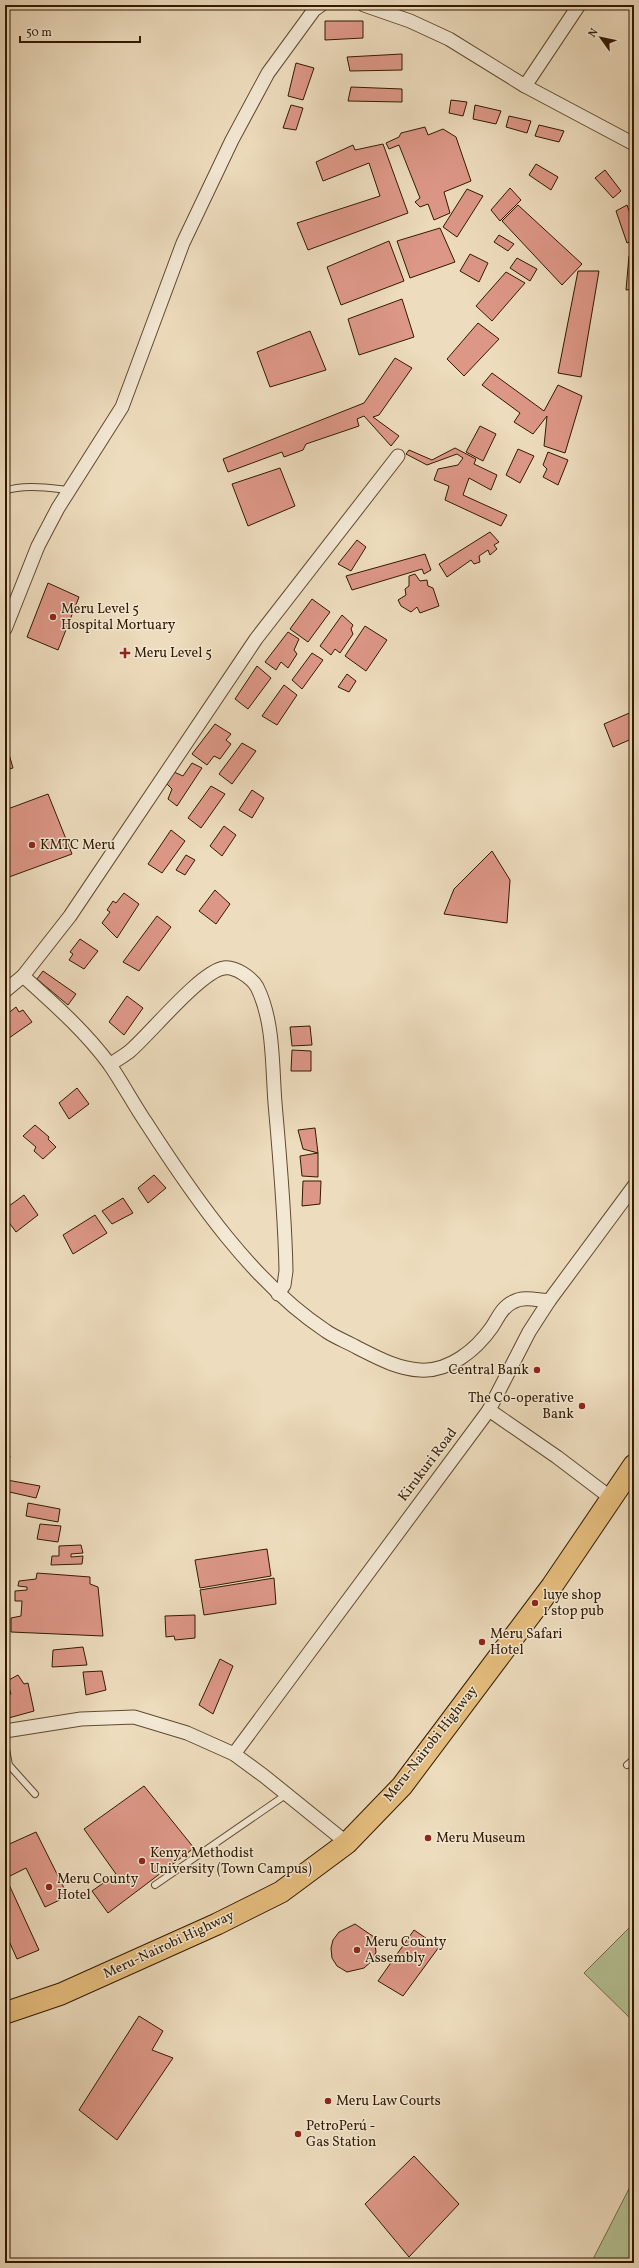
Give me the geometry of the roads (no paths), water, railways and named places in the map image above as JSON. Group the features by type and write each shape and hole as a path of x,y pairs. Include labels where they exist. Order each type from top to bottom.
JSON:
{"highway":[{"name":"Meru-Nairobi Highway","path":"5,2013 61,1994 245,1910 281,1892 347,1843 402,1786 552,1586 634,1465"}],"street":[{"path":"5,629 38,546 68,490 102,441 122,407 183,243 232,140 268,72 314,10 321,5"},
{"path":"364,5 410,21 449,39 525,86 634,144"},
{"path":"525,86 580,5"},
{"path":"5,991 23,976 70,916 256,639 398,456"},
{"path":"110,1065 129,1052 165,1015 213,972 225,967 238,971 256,985 265,1012 271,1042 282,1184 286,1271 284,1285 278,1294"},
{"path":"23,976 72,1020 110,1065 148,1125 196,1194 253,1269 278,1294 326,1332 391,1364 419,1370 436,1370 458,1361 491,1328 500,1312 513,1301 526,1298 549,1302"},
{"name":"Kirukuri Road","path":"234,1754 489,1410 529,1332 549,1302 634,1186"},
{"path":"489,1410 557,1457 611,1498"},
{"path":"5,1731 81,1719 134,1717 187,1733 234,1754 287,1794 347,1843"}],"lane":[{"path":"5,492 11,489 31,488 68,490"},
{"path":"5,1744 9,1765 35,1794"},
{"path":"627,1765 634,1758"},
{"path":"155,1885 287,1794"}],"place":[{"name":"Meru Level 5 Hospital Mortuary","path":"53,617"},
{"name":"Meru Level 5","path":"125,653"},
{"name":"KMTC Meru","path":"32,845"},
{"name":"Central Bank","path":"537,1370"},
{"name":"The Co-operative Bank","path":"582,1406"},
{"name":"luye shop 1 stop pub","path":"535,1603"},
{"name":"Meru Safari Hotel","path":"482,1642"},
{"name":"Meru Museum","path":"428,1838"},
{"name":"Kenya Methodist University (Town Campus)","path":"142,1861"},
{"name":"Meru County Hotel","path":"49,1887"},
{"name":"Meru County Assembly","path":"357,1950"},
{"name":"Meru Law Courts","path":"328,2101"},
{"name":"PetroPerú - Gas Station","path":"298,2134"}]}
